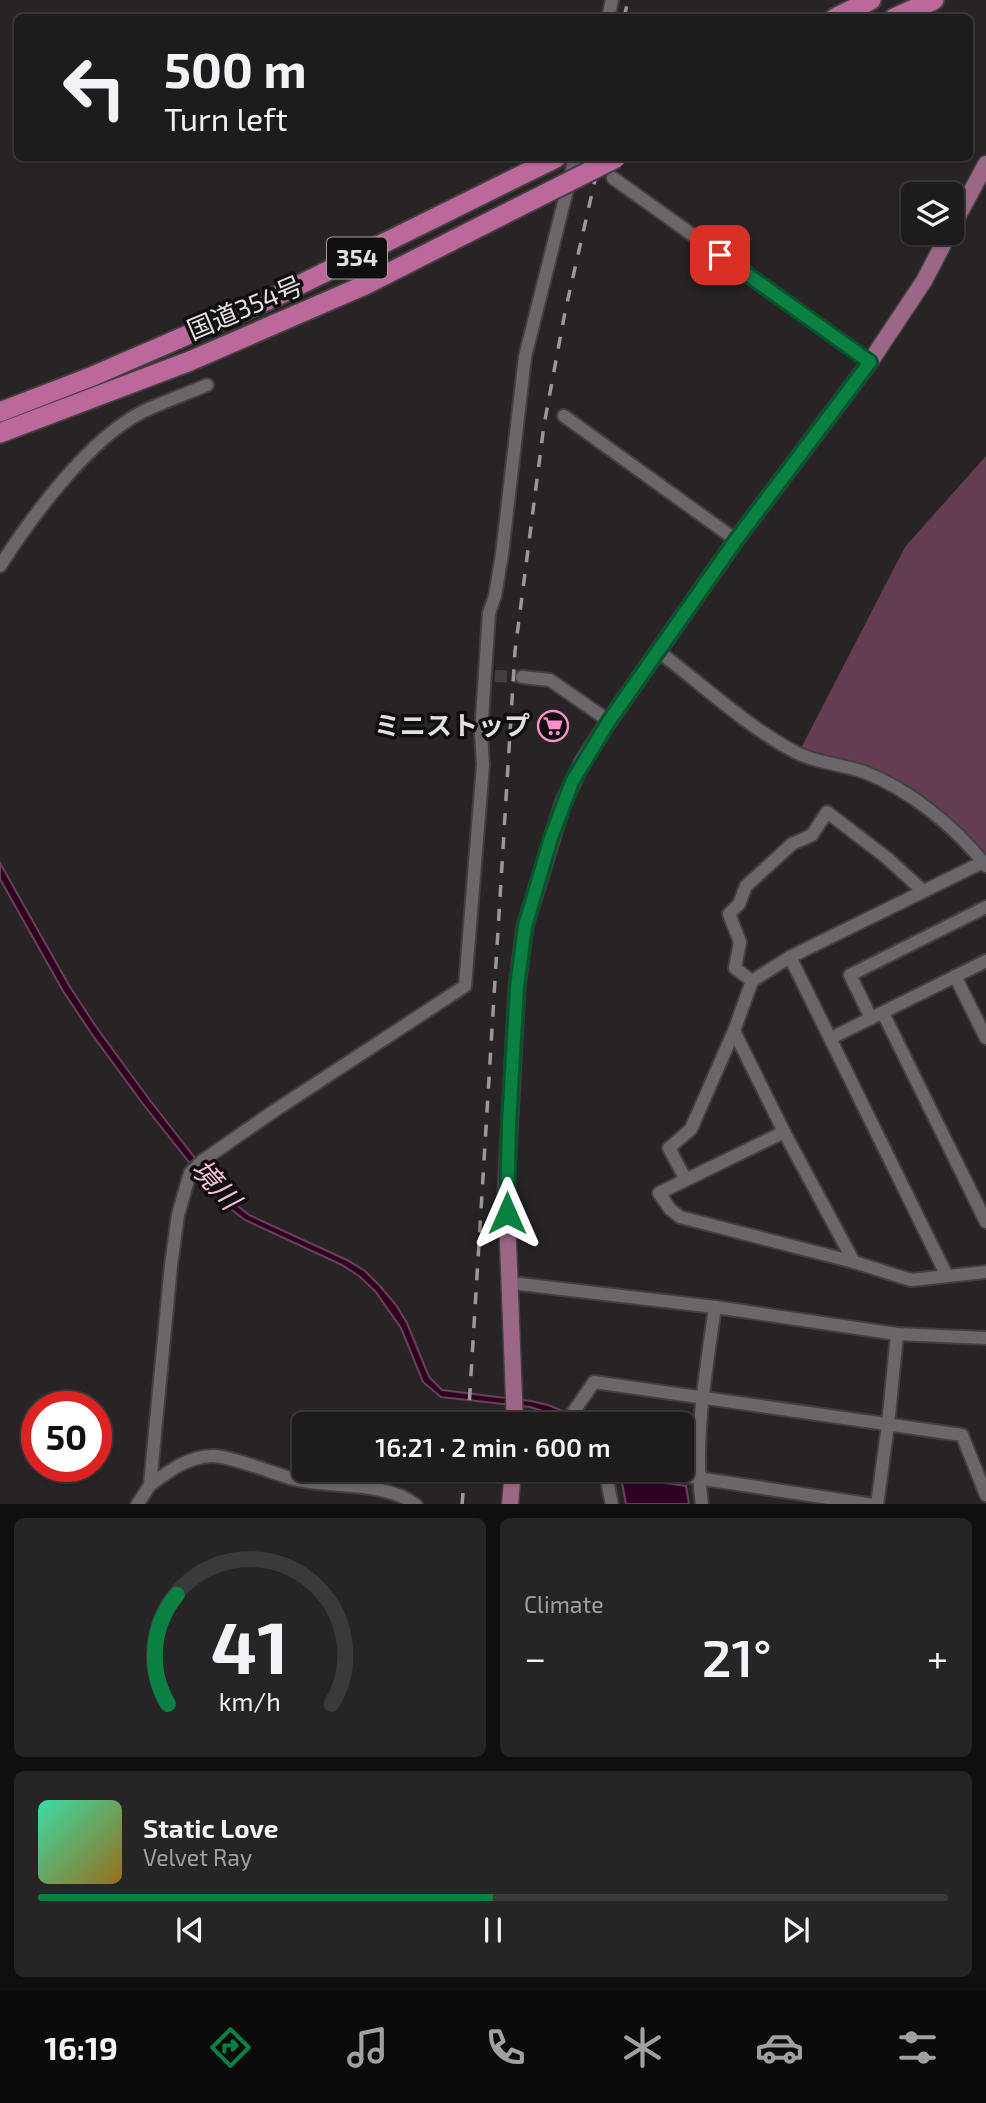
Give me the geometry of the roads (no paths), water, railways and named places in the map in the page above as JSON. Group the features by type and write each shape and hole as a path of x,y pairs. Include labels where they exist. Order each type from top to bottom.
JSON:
{"highway":[{"path":"843,14 871,0"},
{"path":"903,14 934,0"},
{"name":"国道354号","path":"0,412 93,376 275,297 550,161"},
{"name":"国道354号","path":"0,433 190,361 365,285 610,161"}],"main road":[{"path":"964,205 986,164"},
{"path":"515,1412 506,1191 517,987 525,926 551,838 572,782 609,721 736,540 870,362 924,281 943,245"},
{"path":"510,1504 512,1482"}],"street":[{"path":"150,1485 171,1265 178,1215 190,1172 274,1111 464,986 483,765 481,733 489,677 489,613 495,596 502,554 525,357 574,161"},
{"path":"613,178 870,362"},
{"path":"0,566 32,518 109,434 141,413 207,385"},
{"path":"564,416 736,540"},
{"path":"658,651 755,726 799,754 864,772 896,788 951,827 984,864 922,890 790,957 752,981 734,1031 691,1129 669,1148 686,1180"},
{"path":"522,677 550,680 609,721"},
{"path":"752,981 735,968 740,942 729,914 739,904 746,886 792,844 812,835 827,812 887,858 922,890"},
{"path":"986,907 850,975 877,1016 986,1222"},
{"path":"790,957 947,1276"},
{"path":"831,1038 986,961"},
{"path":"955,976 986,1038"},
{"path":"734,1031 784,1132 854,1262"},
{"path":"784,1132 659,1193 670,1209 680,1217 854,1262 911,1280 986,1272"},
{"path":"511,1283 715,1307 897,1334 986,1338"},
{"path":"702,1504 698,1478 702,1397 715,1307"},
{"path":"694,1477 875,1504 888,1425 897,1334"},
{"path":"575,1412 594,1382 962,1435 986,1495"},
{"path":"137,1504 150,1485 173,1468 191,1460 214,1455 294,1479 387,1491 416,1504"},
{"path":"607,1482 612,1504"}],"tunnel":[{"path":"495,676 522,677"}],"railway":[{"path":"625,14 628,0"},
{"path":"469,1412 515,651 544,425 565,312 599,161"},
{"path":"462,1504 464,1482"}],"place":[{"name":"ミニストップ","path":"553,726"}],"water label":[{"name":"境川","path":"216,1184"}]}
